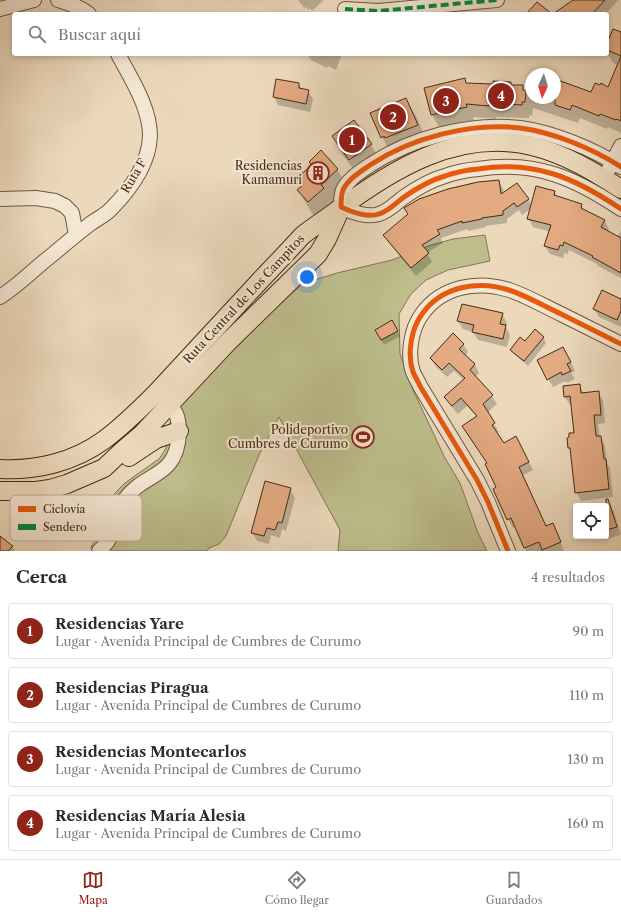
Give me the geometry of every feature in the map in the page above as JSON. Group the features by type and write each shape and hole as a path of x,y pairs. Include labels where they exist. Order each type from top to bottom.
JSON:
{"main road":[{"path":"341,208 383,178 413,162 445,150 478,143 513,143 531,146 568,158 586,167 621,189"},
{"name":"Ruta Central de Los Campitos","path":"0,491 36,491 50,489 67,484 104,468 143,433 163,398 303,235 341,208"},
{"name":"Ruta Central de Los Campitos","path":"0,469 36,468 57,463 82,453 104,440 132,417 163,398 228,342 318,254 327,239 341,208"},
{"path":"104,468 133,455 156,439 179,431"}],"street":[{"path":"0,9 34,0"},
{"path":"58,0 68,2 86,12"},
{"path":"345,9 378,11 497,0"},
{"name":"Ruta F","path":"0,297 91,223 109,211 133,182 148,152 150,136 145,112 135,86 119,56"},
{"path":"617,164 580,146 536,131 502,127 474,128 441,135 395,150 373,163 359,172 343,189 341,196 341,208 351,212 363,214 379,214 418,188 432,181 456,173 496,166 526,167 573,180 596,192 621,209"},
{"path":"604,178 617,164 621,146"},
{"path":"0,199 36,198 55,201 65,206 72,213 76,235"},
{"path":"508,551 488,502 477,480 420,386 413,371 411,353 412,336 419,318 427,306 436,299 456,288 492,286 510,290 621,344"},
{"path":"128,495 169,464 176,454 179,431 178,415 163,398"},
{"path":"99,551 107,541"}],"green space":[{"path":"485,235 490,261 448,270 426,280 411,294 399,314 400,354 413,390 445,458 460,483 478,533 487,551 338,551 340,530 279,417 259,455 226,536 219,544 209,548 207,551 93,551 91,547 95,541 142,541 142,495 114,495 115,493 125,483 160,458 166,448 171,417 196,380 302,284 337,273 392,260 428,246 453,239"}],"building":[{"path":"573,0 605,0 594,12 556,12"},
{"path":"537,2 550,12 528,12"},
{"path":"613,29 621,32 621,56 609,51 609,38"},
{"path":"621,56 621,121 600,114 599,116 572,105 570,110 555,105 561,104 561,81 591,92 595,83 600,85 601,83 608,87"},
{"path":"465,78 466,83 493,84 493,81 511,82 511,85 523,85 523,90 525,91 525,102 522,102 522,105 489,103 489,106 466,104 467,107 431,115 424,88"},
{"path":"276,79 299,83 299,88 309,90 306,104 273,97"},
{"path":"406,98 418,125 385,138 384,136 381,138 370,113"},
{"path":"354,120 372,144 349,160 332,136"},
{"name":"Residencias Kamamuri","path":"321,150 338,169 321,185 324,188 308,202 297,190 304,184 298,177 312,165 309,162"},
{"path":"499,180 501,194 517,183 529,199 517,207 514,203 503,211 503,215 462,223 462,221 437,230 440,234 422,245 429,253 411,268 383,235 408,214 404,208 419,199 448,189 478,182"},
{"path":"536,186 555,191 554,195 582,204 581,208 605,220 601,227 621,238 621,273 592,257 593,256 564,242 563,246 560,245 558,250 544,246 551,225 527,219"},
{"path":"602,290 621,299 621,311 617,320 593,309"},
{"path":"462,304 503,313 500,324 506,325 503,339 472,332 474,325 457,321"},
{"path":"392,320 398,331 381,340 375,330"},
{"path":"535,329 544,337 524,361 510,350 520,337 525,341"},
{"path":"453,333 464,344 459,349 475,364 470,370 493,395 483,404 495,423 492,425 504,443 516,436 529,462 519,467 546,526 553,523 561,542 542,550 539,542 524,548 511,518 507,520 493,489 496,487 485,464 487,463 462,426 477,416 461,398 452,406 444,397 465,378 449,363 442,370 430,358"},
{"path":"563,347 571,362 567,364 571,371 562,375 561,372 547,380 537,360"},
{"path":"580,384 581,393 599,391 601,415 594,415 596,436 601,436 604,459 606,459 609,489 575,493 570,448 568,448 567,438 569,437 569,433 574,433 570,396 564,397 563,386"},
{"path":"265,481 291,488 282,523 278,522 275,530 267,528 264,536 251,533"},
{"path":"606,499 608,499 617,527 609,529 609,503 606,503"},
{"path":"0,536 13,546 8,551 0,551"}],"marked path":[{"path":"345,9 378,11 497,0"}],"cycle path":[{"path":"621,167 586,148 559,137 520,128 481,127 442,134 422,140 386,155 348,182 343,190 341,200 341,207 365,215 375,215 383,213 414,190 449,175 474,169 518,167 554,174 571,180 621,209"},
{"path":"508,551 488,502 477,480 413,372 410,350 413,334 418,320 430,305 450,291 473,286 497,287 529,298 621,344"}],"place":[{"name":"Residencias María Alesia","path":"501,96"},
{"name":"Residencias Montecarlos","path":"446,101"},
{"name":"Residencias Piragua","path":"393,117"},
{"name":"Residencias Yare","path":"352,140"},
{"name":"Residencias Kamamuri","path":"318,173"},
{"name":"Polideportivo Cumbres de Curumo","path":"363,437"}]}
